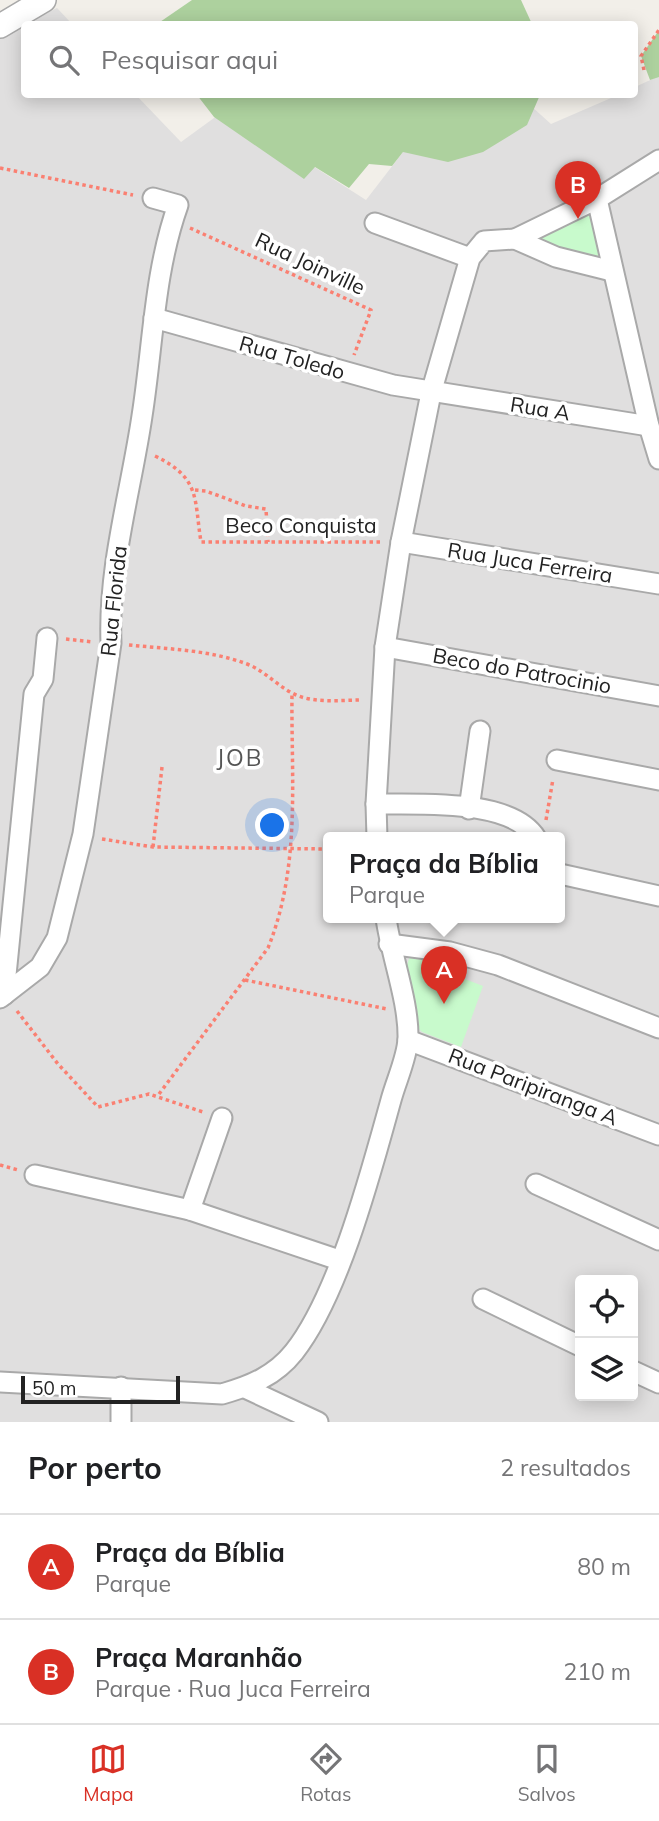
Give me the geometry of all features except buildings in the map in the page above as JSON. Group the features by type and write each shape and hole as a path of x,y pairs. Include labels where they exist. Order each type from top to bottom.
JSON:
{"street":[{"path":"0,26 44,0"},
{"path":"377,832 376,804 385,701 386,647 401,542 431,393 470,258 484,241 505,239 597,199 659,160"},
{"path":"153,198 178,205 172,221"},
{"path":"597,199 612,271 651,396 649,426 659,458"},
{"name":"Rua Florida","path":"2,997 40,967 53,947 83,834 111,643 110,622 124,509 172,221"},
{"path":"375,223 470,258"},
{"path":"505,239 556,257 612,271"},
{"name":"Rua Toledo","path":"154,318 347,374 431,393"},
{"name":"Rua A","path":"431,393 649,426"},
{"name":"Rua Juca Ferreira","path":"401,542 659,583"},
{"path":"2,997 34,694 43,679 47,638"},
{"name":"Beco do Patrocinio","path":"386,647 659,696"},
{"path":"469,809 480,731"},
{"path":"557,760 659,780"},
{"path":"376,804 469,809 504,814 519,820 531,832"},
{"path":"565,875 659,896"},
{"path":"0,1382 222,1394 245,1388 270,1375 292,1354 309,1329 339,1260 378,1146 408,1040 387,923"},
{"path":"389,944 450,952 498,965 659,1028"},
{"name":"Rua Paripiranga A","path":"408,1040 659,1135"},
{"path":"190,1210 222,1118"},
{"path":"35,1175 190,1210 339,1260"},
{"path":"536,1184 659,1240"},
{"path":"483,1299 575,1344"},
{"path":"638,1373 659,1383"},
{"path":"121,1387 121,1422"},
{"path":"245,1388 318,1422"}],"path":[{"path":"644,70 641,56 659,30"},
{"path":"0,168 153,198"},
{"name":"Rua Joinville","path":"172,221 253,254 371,310 347,374"},
{"path":"135,452 151,454 172,464 195,490 206,491 246,506 266,509 268,542"},
{"name":"Beco Conquista","path":"195,490 201,542 401,542"},
{"path":"47,638 199,653 244,663 267,673 292,693 313,699 385,701"},
{"path":"159,1094 268,948 278,923 293,847 292,693"},
{"path":"539,832 545,823 557,760"},
{"path":"153,847 162,766"},
{"path":"83,834 118,843 153,847 323,849"},
{"path":"245,980 404,1013"},
{"path":"2,997 58,1064 99,1107 131,1097 159,1094 184,1106 222,1118"}],"shaded area":[{"path":"57,8 69,21 31,21"},
{"path":"21,27 21,98 139,98 181,142 225,110 366,200 403,152 531,106 551,124 611,98 638,98 638,86 659,76 659,1422 0,1422 0,38"}],"green space":[{"path":"192,0 521,0 531,21 161,21"},
{"path":"659,30 659,77 650,80 641,56"},
{"path":"199,98 539,98 527,125 483,152 448,162 403,152 392,166 369,164 349,188 315,167 304,179 214,117"},
{"path":"597,199 612,271 515,239"},
{"path":"411,953 458,958 452,974 483,986 461,1047 422,1032 417,1027 406,968"}],"place":[{"name":"Praça Maranhão","path":"578,219"},
{"name":"Praça da Bíblia","path":"444,1004"}],"district":[{"name":"JOB","path":"240,758"}]}
